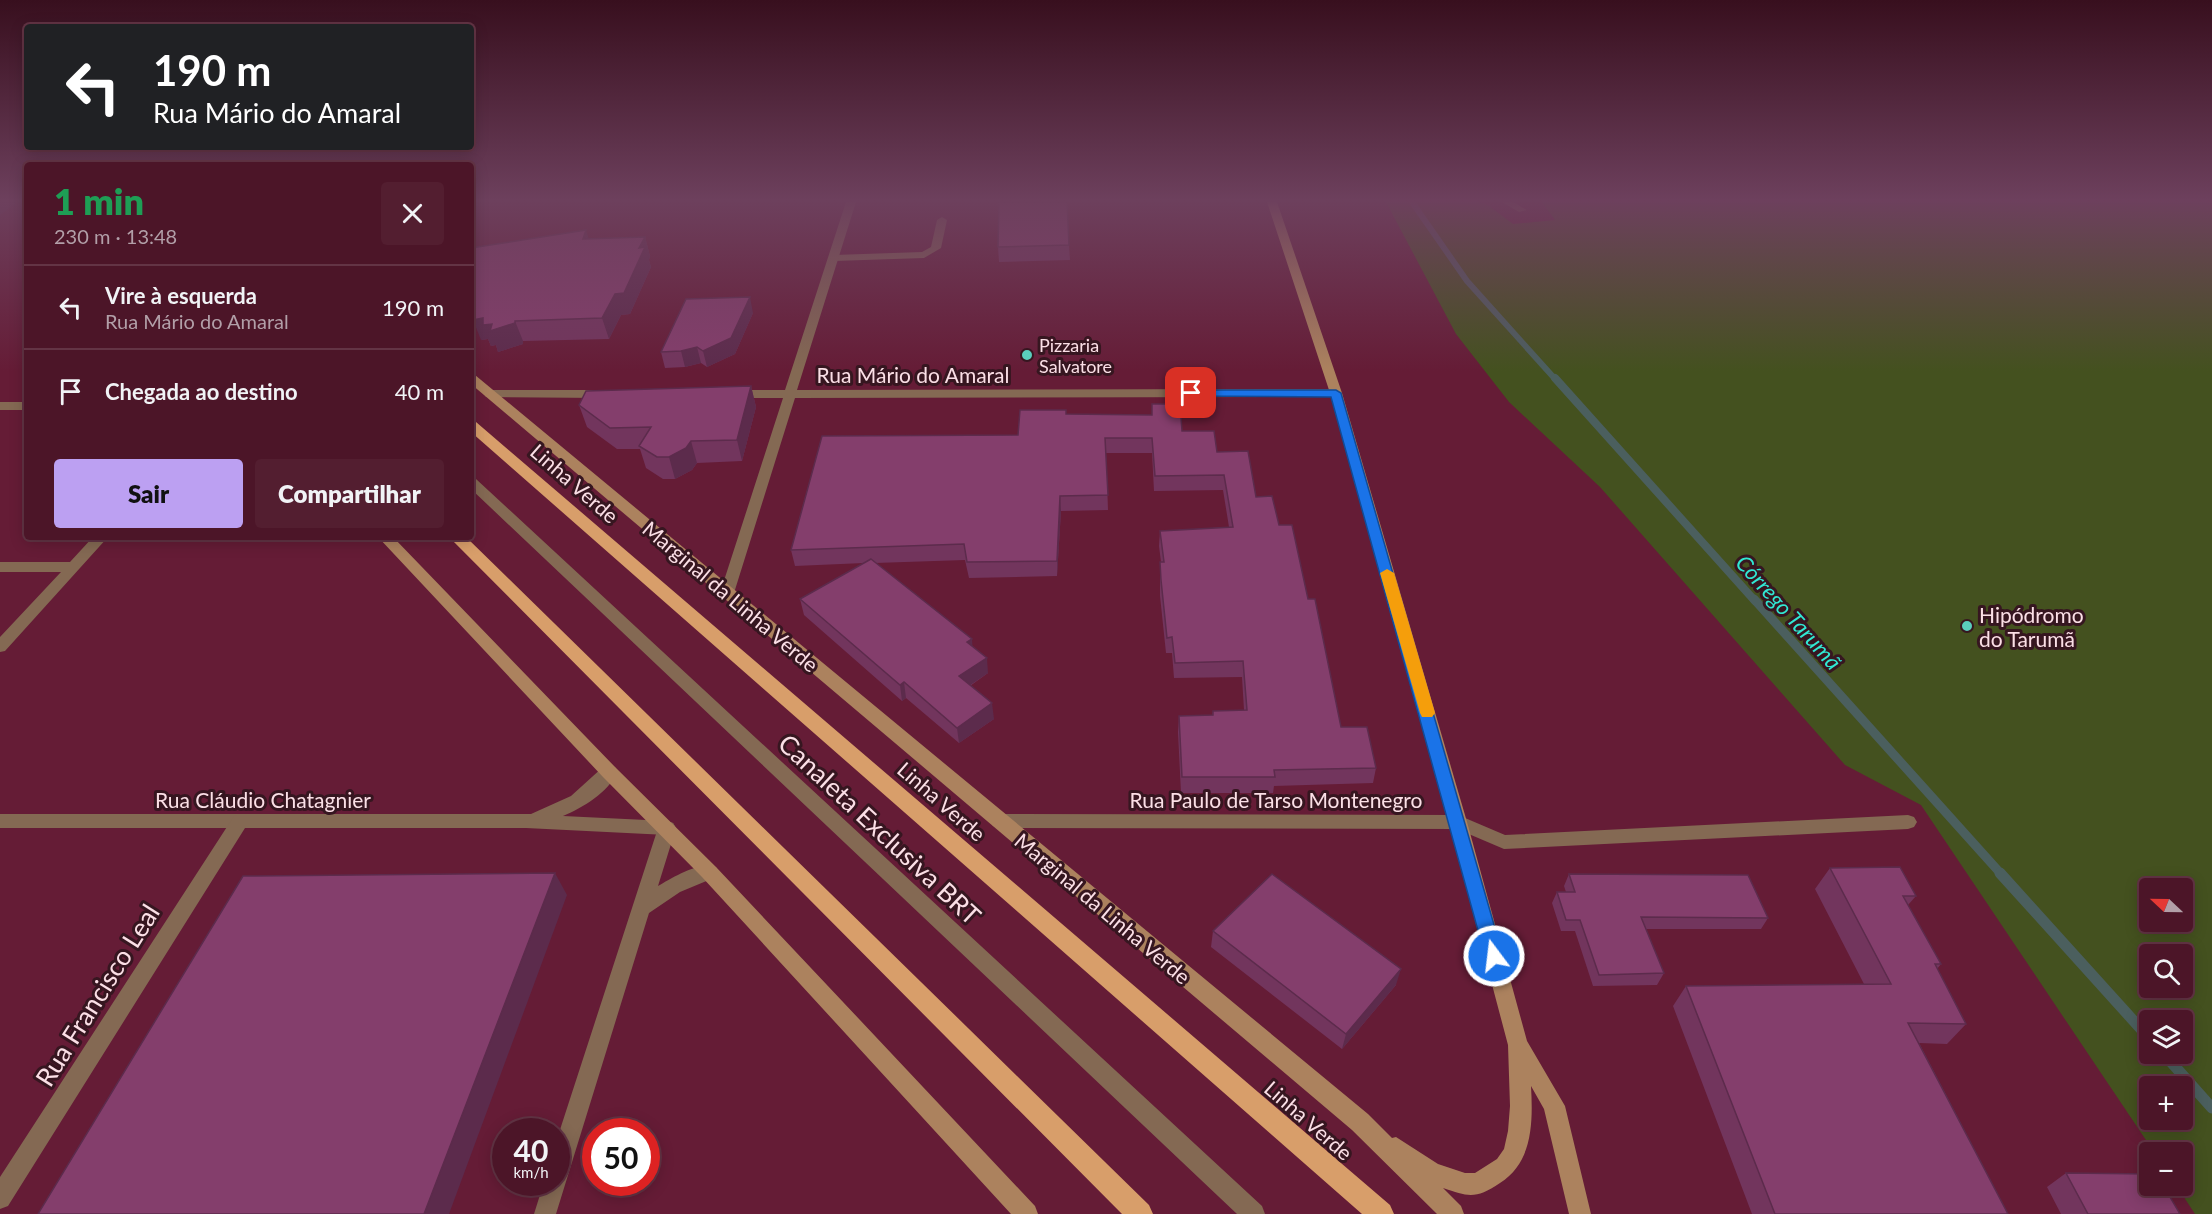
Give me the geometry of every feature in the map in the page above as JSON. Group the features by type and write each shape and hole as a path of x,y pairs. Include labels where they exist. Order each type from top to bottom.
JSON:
{"highway":[{"name":"Linha Verde","path":"474,428 1381,1214"},
{"path":"460,540 1140,1214"}],"main road":[{"path":"1291,259 1336,393 1458,822 1518,1046 1521,1106 1515,1154 1505,1167 1478,1184 1465,1184 1432,1173 1360,1122"},
{"name":"Marginal da Linha Verde","path":"474,381 1360,1122 1453,1214"},
{"path":"388,540 609,772 709,872 1027,1214"},
{"path":"1518,1046 1554,1106 1580,1214"}],"street":[{"path":"727,593 834,259"},
{"name":"Rua Mário do Amaral","path":"723,394 1336,393"},
{"path":"490,394 618,394"},
{"path":"0,406 24,406"},
{"name":"Canaleta Exclusiva BRT","path":"474,485 1254,1214"},
{"path":"0,647 98,540"},
{"path":"0,567 74,567"},
{"name":"Rua Cláudio Chatagnier","path":"526,821 564,809 582,800 609,772"},
{"name":"Rua Cláudio Chatagnier","path":"0,821 526,821 667,828"},
{"name":"Rua Francisco Leal","path":"0,1198 240,821"},
{"name":"Rua Paulo de Tarso Montenegro","path":"999,821 1458,822 1504,842 1908,822"},
{"path":"570,1134 667,828"},
{"path":"641,909 676,884 709,872"},
{"path":"545,1214 551,1196"}],"green space":[{"name":"Hipódromo do Tarumã","path":"1416,259 2212,259 2212,1214 2195,1214 2183,1196 2193,1196 2193,1142 2147,1142 2139,1130 2193,1130 2193,1076 2139,1076 2139,1130 1921,805 1845,765 1600,487 1509,402 1456,334"}],"building":[{"path":"474,259 640,259 624,293 615,294 602,318 515,321 515,323 490,331 492,324 483,325 483,318 474,320"},
{"path":"750,297 731,338 703,351 697,347 661,352 686,299"},
{"path":"751,386 737,440 691,441 686,448 669,457 657,457 639,446 651,427 610,428 579,405 586,391"},
{"path":"1152,404 1180,404 1182,431 1214,431 1217,452 1248,451 1256,497 1272,496 1279,525 1292,525 1308,599 1315,599 1341,727 1367,727 1376,768 1274,770 1275,777 1182,777 1179,716 1213,715 1213,711 1247,710 1243,661 1175,663 1172,637 1167,638 1161,580 1160,562 1164,562 1160,531 1233,527 1224,475 1155,476 1152,438 1105,438 1108,495 1060,496 1057,561 967,562 964,544 791,550 822,436 1018,435 1020,410 1066,410 1066,414 1152,415"},
{"path":"871,559 972,639 967,642 987,658 959,676 992,703 957,728 904,682 900,685 800,599"},
{"path":"1900,867 1916,896 1903,896 1941,964 1935,964 1966,1024 1908,1023 2008,1214 1775,1214 1686,986 1891,984 1830,868"},
{"path":"555,873 424,1214 38,1214 243,876"},
{"path":"1272,874 1401,969 1346,1034 1213,931"},
{"path":"1569,874 1748,875 1768,918 1641,917 1664,973 1599,975 1580,920 1566,920 1557,892 1575,892"},
{"path":"2066,1173 2139,1174 2139,1196 2169,1196 2180,1214 2088,1214"}],"waterway":[{"name":"Córrego Tarumã","path":"1451,259 1467,281 1556,380"},
{"name":"Córrego Tarumã","path":"1555,378 1755,601"},
{"name":"Córrego Tarumã","path":"1754,599 2002,875"},
{"name":"Córrego Tarumã","path":"2000,873 2139,1027"},
{"name":"Córrego Tarumã","path":"2173,1064 2212,1108"}],"slow traffic":[{"path":"1387,573 1427,713"}],"place":[{"name":"Pizzaria Salvatore","path":"1027,355"},
{"name":"Hipódromo do Tarumã","path":"1967,626"}],"route":[{"path":"1191,393 1336,393 1494,956"}]}
